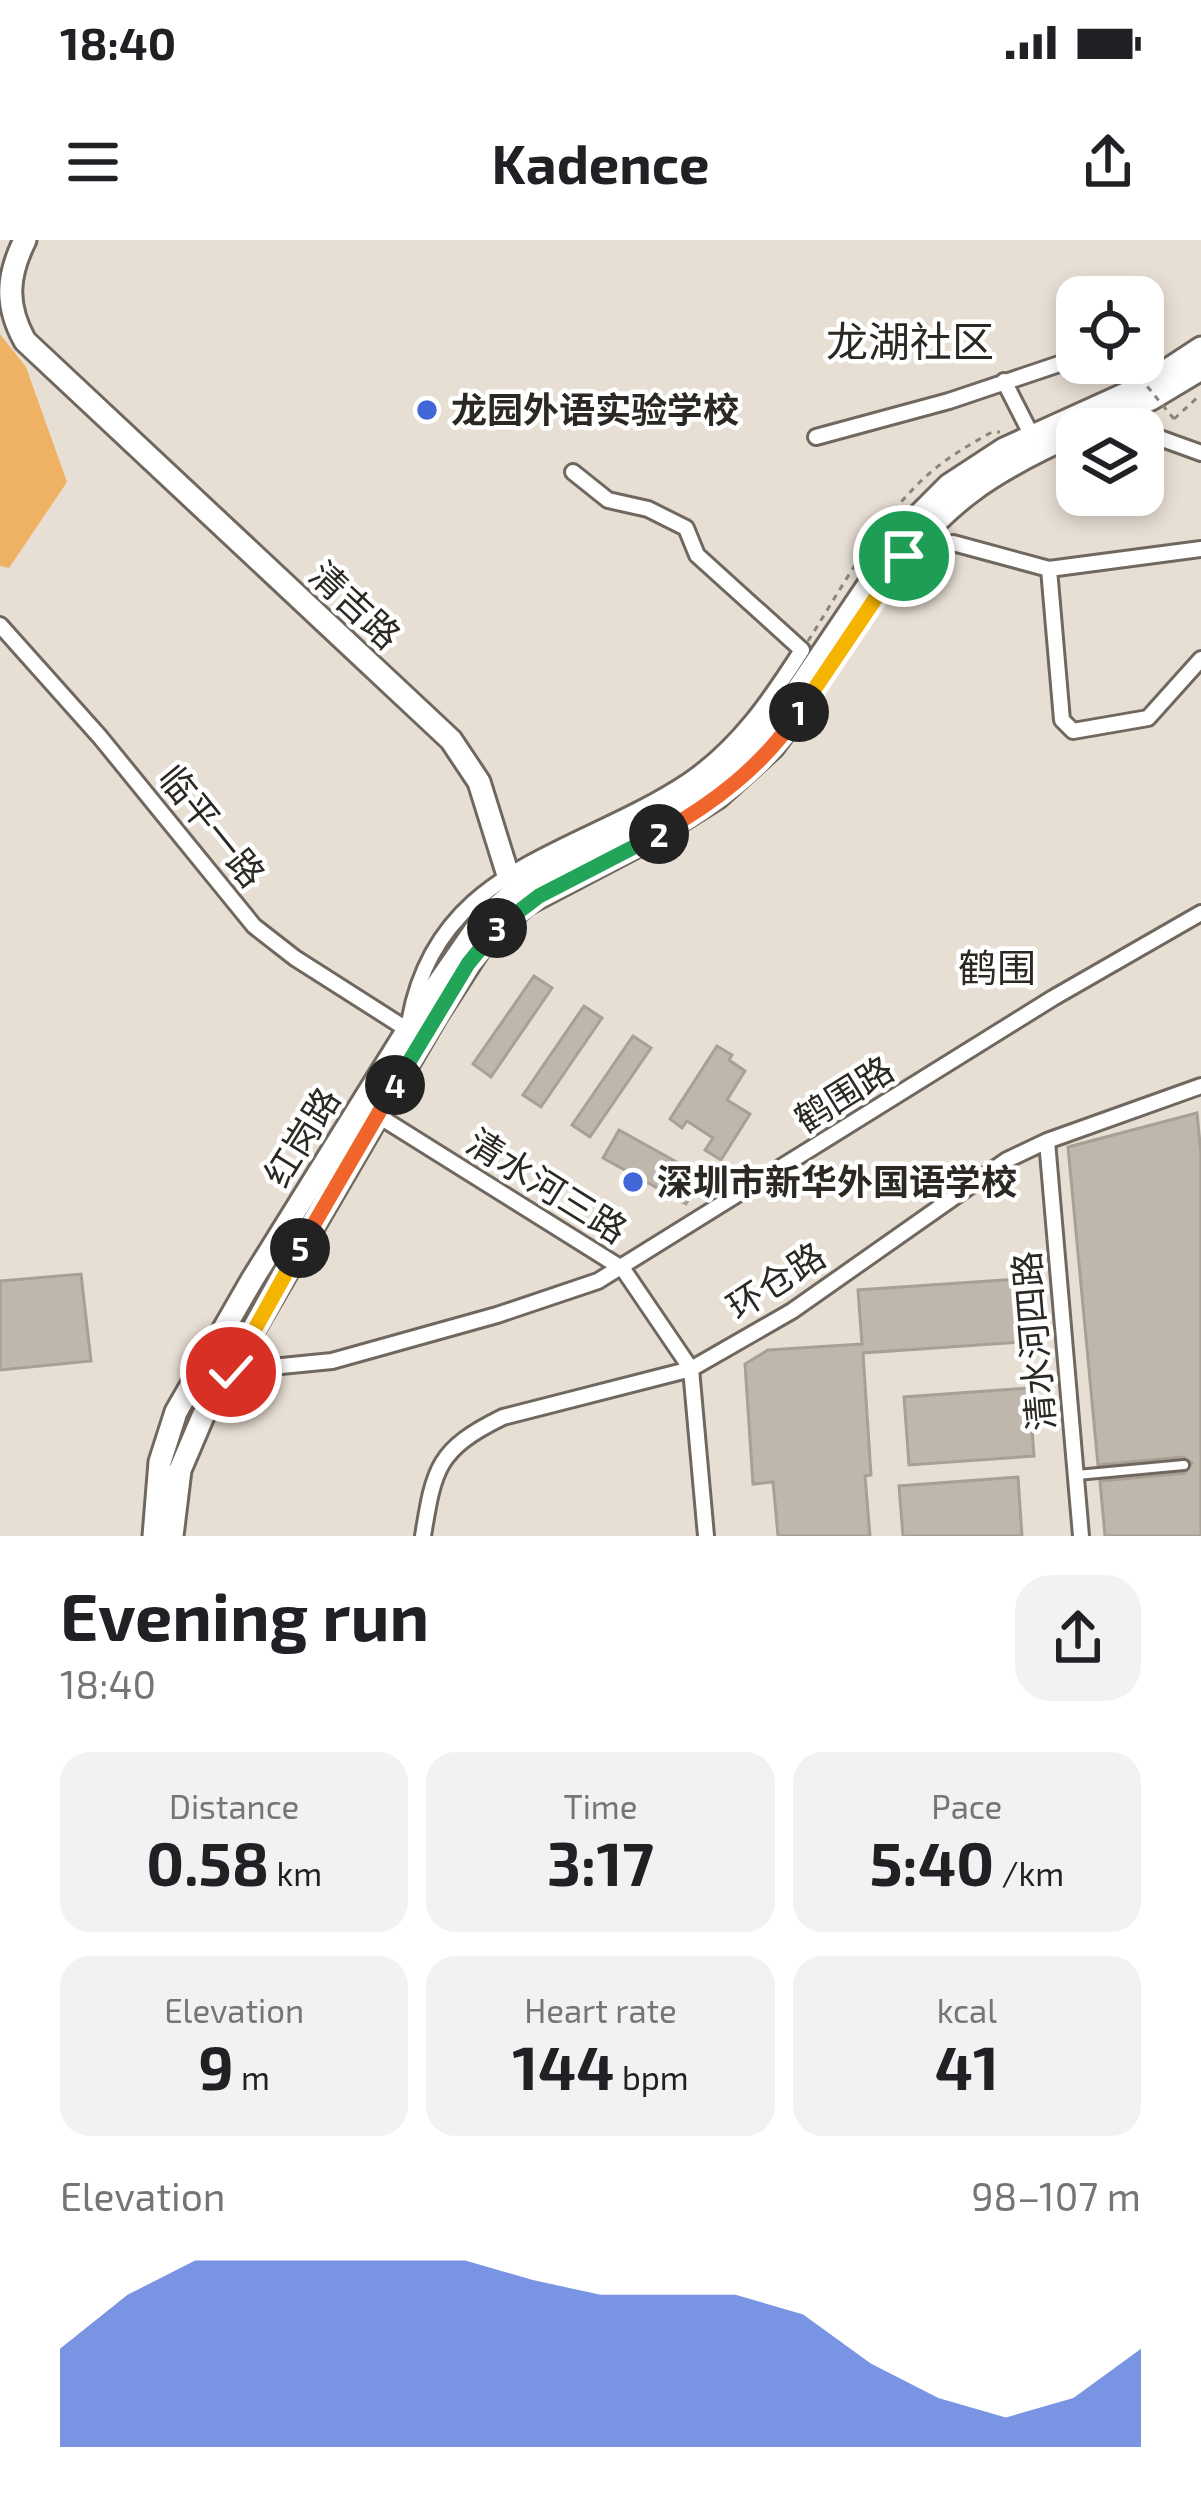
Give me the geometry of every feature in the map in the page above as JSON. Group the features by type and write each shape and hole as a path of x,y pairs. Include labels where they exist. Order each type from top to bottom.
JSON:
{"main road":[{"name":"清吉路","path":"25,240 10,283 17,326 48,366 451,740 479,782 508,875"},
{"name":"红岗路","path":"154,1536 158,1478 182,1401 465,940 504,898 542,872 668,809 748,750 790,701 927,504 976,466 1031,434 1143,386 1201,348"},
{"path":"1128,408 1201,369"},
{"name":"红岗路","path":"172,1536 185,1456 202,1416 468,964 501,923 539,896 679,823 732,786 787,731 904,556 932,522 998,471 1056,443"},
{"path":"226,1327 243,1327 247,1344"}],"street":[{"path":"816,436 1056,365"},
{"path":"1004,382 1031,434"},
{"path":"1164,440 1201,453"},
{"path":"408,1030 412,996 445,936 480,893 645,806 706,767 752,724 802,650 697,556 686,528 647,509 608,500 573,472"},
{"path":"953,543 1049,568 1201,549"},
{"path":"1049,568 1062,720 1073,731 1148,718 1201,659"},
{"name":"临平一路","path":"0,625 100,736 254,926 408,1030"},
{"name":"鹤围路","path":"231,1372 332,1361 374,1351 569,1292 623,1268 1053,998 1201,913"},
{"name":"环仓路","path":"423,1536 434,1476 444,1454 478,1429 502,1417 691,1369 792,1311 1007,1160 1201,1086"},
{"name":"清水河三路","path":"377,1115 623,1268 691,1369 706,1536"},
{"name":"清水河四路","path":"1047,1141 1081,1536"}],"lane":[{"path":"1075,1475 1184,1465"}],"path":[{"path":"1145,384 1174,419 1198,397"}],"shaded area":[{"path":"0,334 26,367 67,482 9,568 0,566"}],"building":[{"path":"534,976 552,988 491,1077 473,1064"},
{"path":"584,1006 602,1018 541,1107 523,1095"},
{"path":"633,1036 651,1048 590,1137 572,1125"},
{"path":"717,1046 745,1071 727,1100 750,1114 721,1160 705,1150 713,1138 687,1121 682,1128 670,1119"},
{"path":"1197,1113 1201,1154 1201,1536 1105,1536 1100,1481 1185,1473 1192,1463 1183,1457 1098,1465 1068,1147"},
{"path":"619,1130 702,1176 686,1204 603,1158"},
{"path":"81,1274 91,1361 0,1370 0,1281"},
{"path":"1018,1279 1022,1342 863,1353 870,1536 778,1536 773,1482 753,1484 745,1364 768,1350 862,1344 858,1290"},
{"path":"1029,1388 1034,1456 909,1465 904,1397"},
{"path":"1018,1477 1022,1536 903,1536 899,1486"}],"place":[{"name":"龙园外语实验学校","path":"427,410"},
{"name":"深圳市新华外国语学校","path":"633,1182"}],"district":[{"name":"龙湖社区","path":"910,342"},
{"name":"鹤围","path":"997,968"}],"route":[{"path":"231,1372 377,1115 483,943 526,904 679,823 746,774 787,731 904,556"}]}
